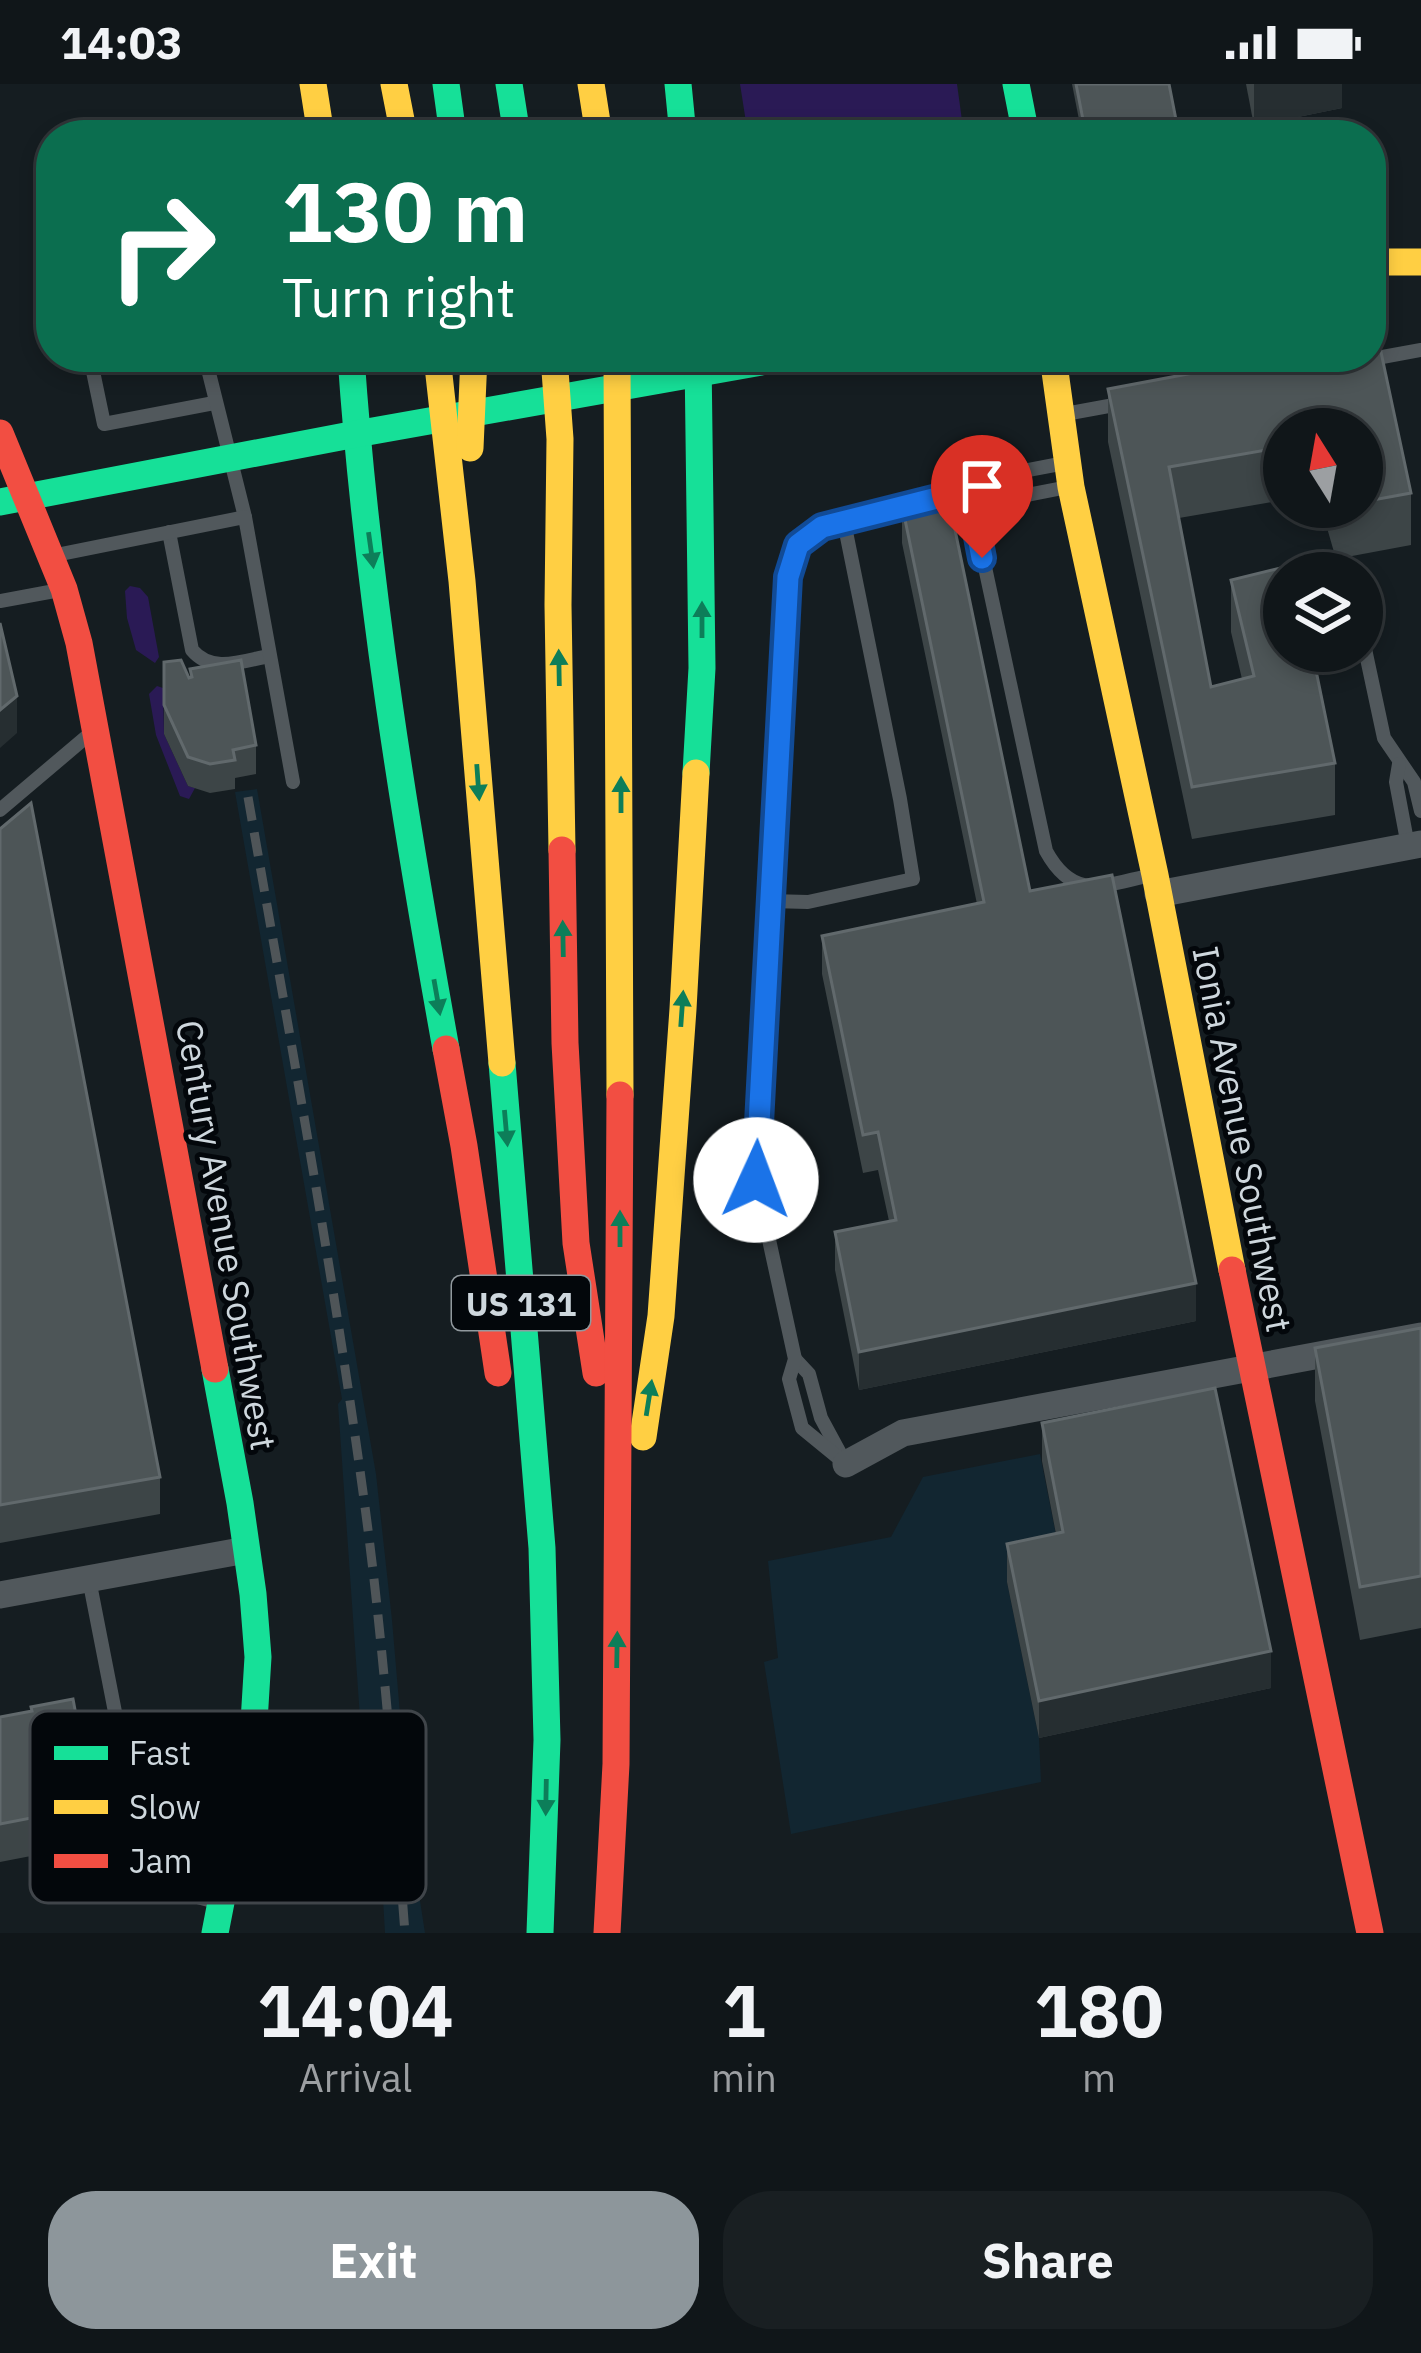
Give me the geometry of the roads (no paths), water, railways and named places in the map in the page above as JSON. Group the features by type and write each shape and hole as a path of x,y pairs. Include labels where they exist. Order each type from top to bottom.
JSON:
{"main road":[{"path":"313,84 319,120"},
{"path":"394,84 401,120"},
{"path":"446,84 451,120"},
{"path":"509,84 515,120"},
{"path":"591,84 596,120"},
{"path":"678,84 682,120"},
{"path":"1016,84 1023,120"},
{"path":"1386,262 1421,262"},
{"path":"352,372 359,476 416,882 464,1147 546,1680"},
{"name":"US 131","path":"439,372 462,581 542,1548 546,1800 540,1933"},
{"path":"462,581 473,372"},
{"path":"555,372 565,1043 575,1243 619,1514"},
{"name":"US 131","path":"607,1933 616,1764 619,1514 617,372"},
{"path":"617,1596 661,1316 684,987 702,668 698,372"},
{"path":"0,502 706,372"},
{"name":"Ionia Avenue Southwest","path":"1055,372 1068,475 1157,884 1251,1367 1370,1933"},
{"name":"Century Avenue Southwest","path":"0,433 64,589 96,728 240,1503 258,1657 255,1711"},
{"name":"Century Avenue Southwest","path":"215,1933 221,1904"}],"street":[{"path":"1157,884 1415,845"},
{"path":"846,1463 903,1433 1421,1336"},
{"path":"0,1595 246,1550"}],"lane":[{"path":"1386,356 1421,350"},
{"path":"93,372 104,424 214,403"},
{"path":"208,372 244,518 293,782"},
{"path":"1060,415 1141,400"},
{"path":"846,1463 802,1428 790,1379 795,1359 756,1180 788,577 798,545 822,527 973,489 997,476 1068,475"},
{"path":"973,489 1006,499 1068,475"},
{"path":"973,489 974,516 1046,850 1073,884 1157,884"},
{"path":"51,556 244,518"},
{"path":"770,902 808,902 913,879 844,522"},
{"path":"169,532 191,650 200,660 224,665 269,656"},
{"path":"0,601 64,589"},
{"path":"1370,672 1384,738 1414,782 1421,811"},
{"path":"0,810 96,728"},
{"path":"1399,764 1396,782 1415,845"},
{"path":"88,1579 115,1711"}],"railway":[{"path":"248,797 325,1240 365,1507 387,1711"},
{"path":"403,1903 405,1933"}]}
